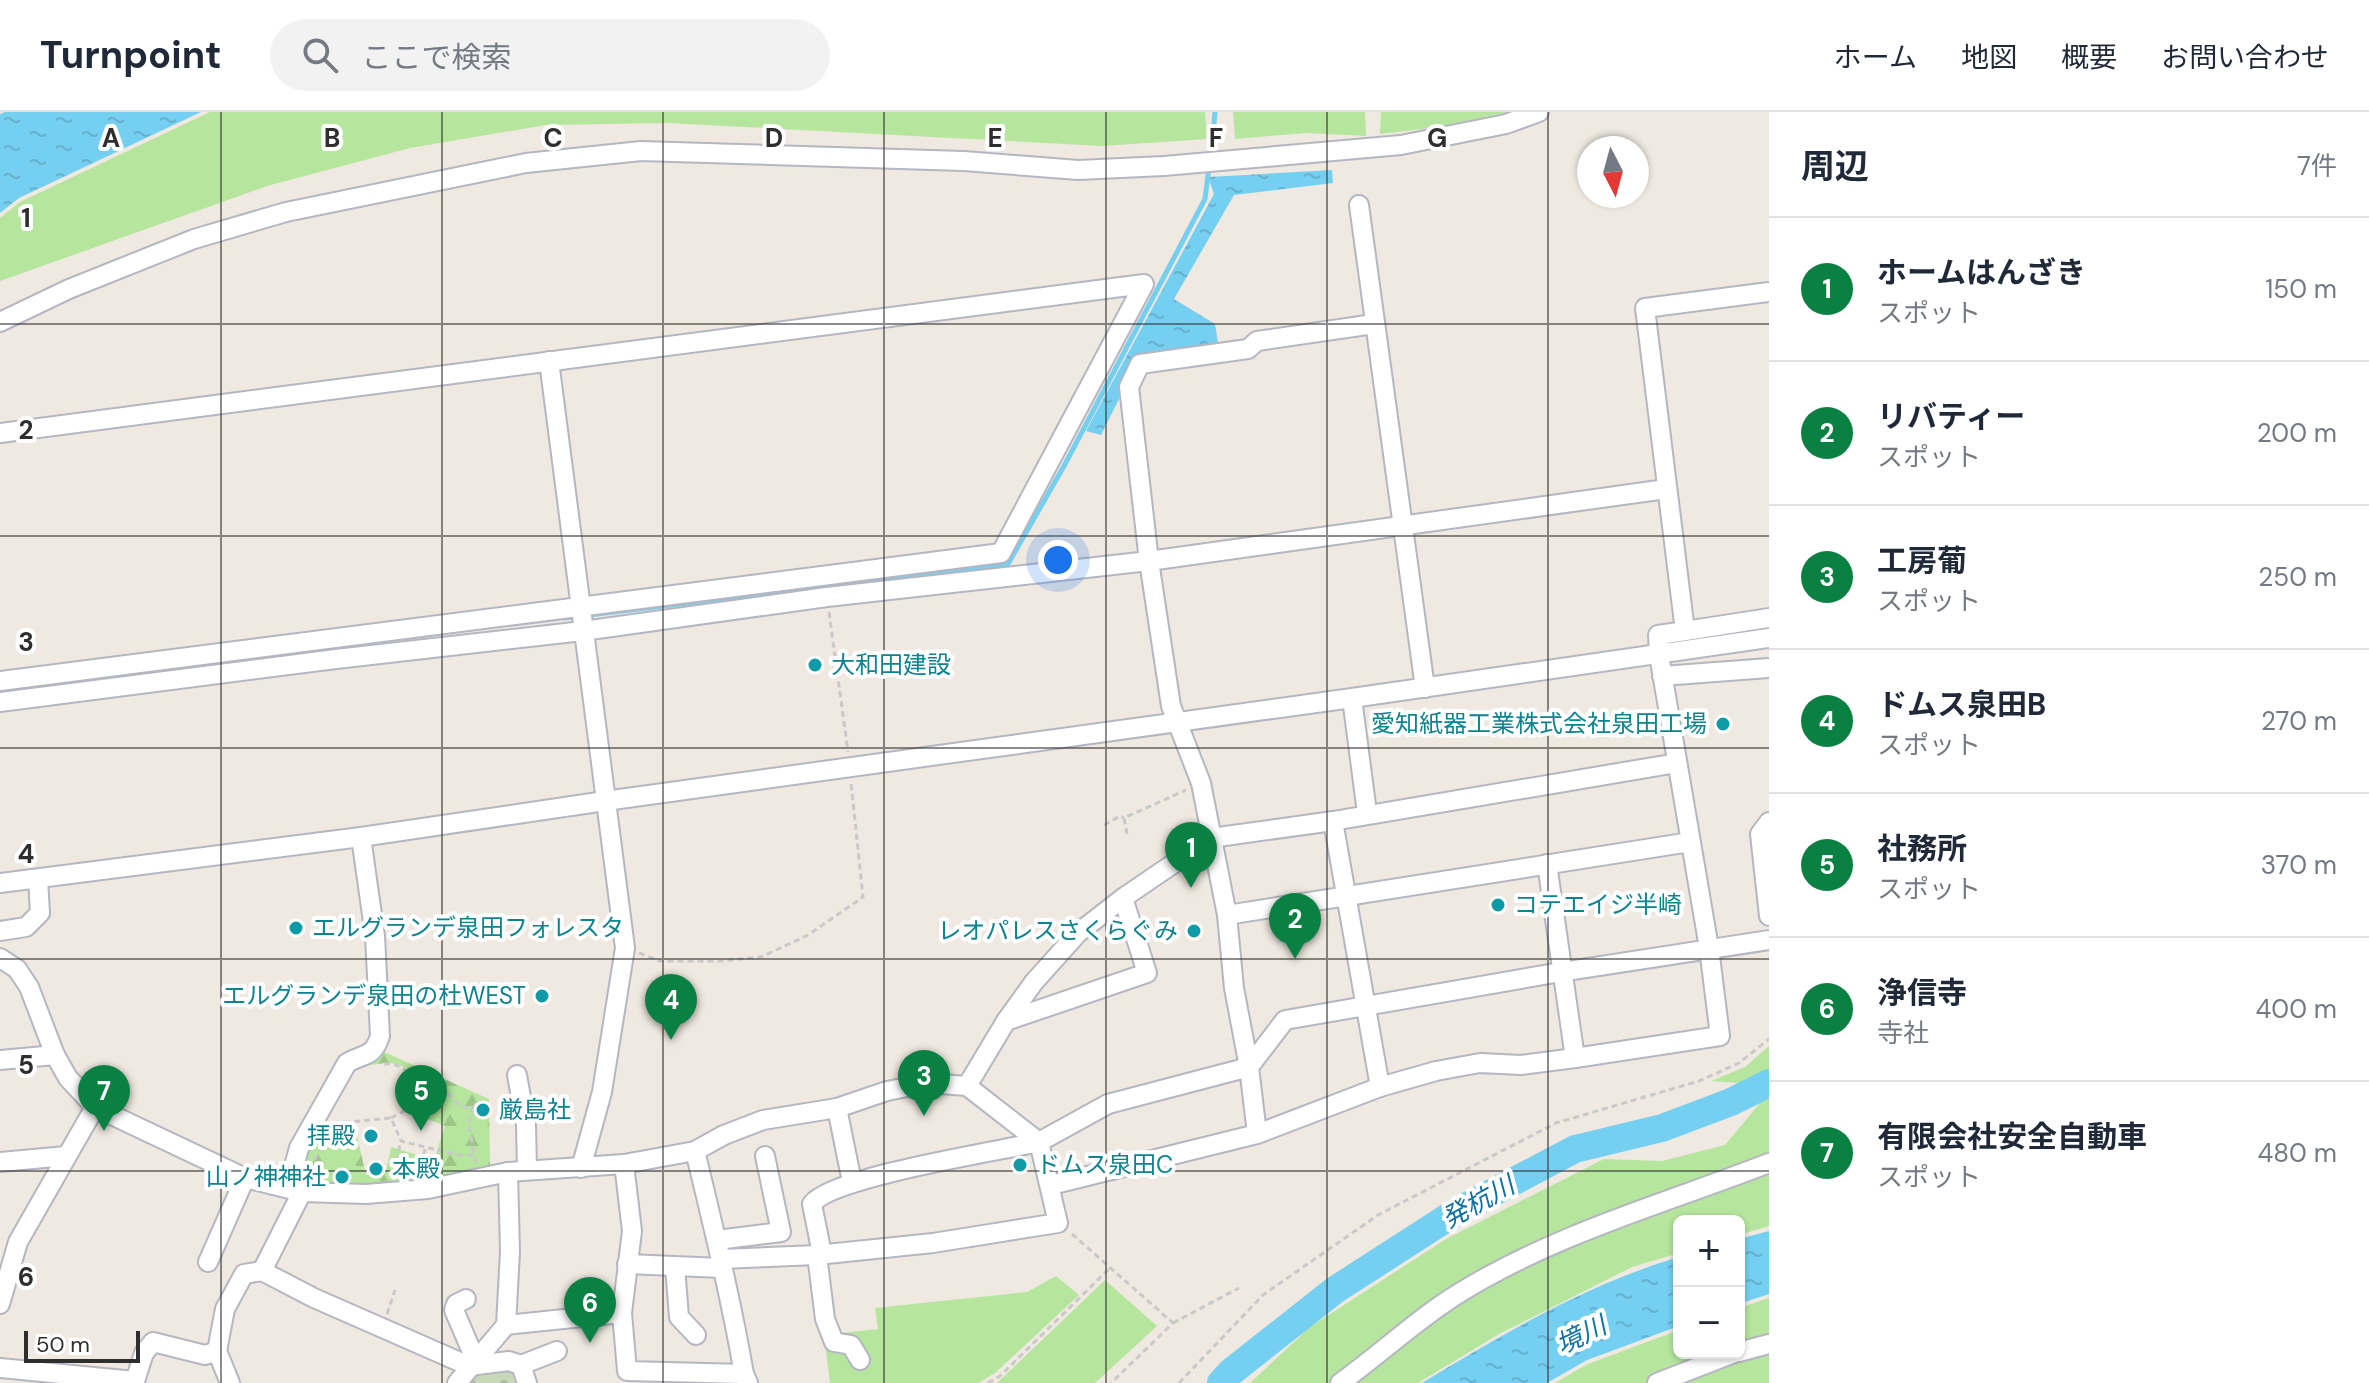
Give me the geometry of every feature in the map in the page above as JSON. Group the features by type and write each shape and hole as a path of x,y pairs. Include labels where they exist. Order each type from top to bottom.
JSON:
{"street":[{"path":"0,322 69,289 209,235 286,212 526,163 641,151 964,161 1078,170 1164,166 1401,145 1506,124 1539,112"},
{"path":"1359,205 1425,688"},
{"path":"0,433 1144,284 1001,553 0,681"},
{"path":"1685,631 1645,308 1769,292"},
{"path":"1257,1134 1249,1067 1234,988 1227,915 1201,783 1171,706 1149,561 1129,387 1140,364 1248,349 1257,341 1374,324"},
{"path":"549,361 625,948 602,1092 581,1168"},
{"path":"0,702 583,631 827,597 1149,561 1666,489"},
{"path":"991,554 994,577"},
{"path":"1051,1185 1257,1134 1380,1087 1436,1071 1480,1063 1521,1065 1720,1036 1709,948 1662,676 1658,635 1769,618"},
{"path":"0,883 361,837 1769,638"},
{"path":"1662,676 1769,668"},
{"path":"1352,698 1367,813"},
{"path":"967,1086 1006,1021 1034,982 1078,933 1211,838 1333,821 1677,763"},
{"path":"1333,821 1380,1087"},
{"path":"1769,822 1760,834 1769,916"},
{"path":"262,1271 295,1190 299,1148 347,1063 376,1049 380,1036 375,936 361,837"},
{"path":"1227,915 1690,842"},
{"path":"1547,864 1575,1058"},
{"path":"0,931 26,927 40,913 38,879"},
{"path":"1006,1021 1147,973 1123,898"},
{"path":"860,1360 851,1345 834,1342 825,1319 812,1204 817,1197 852,1182 1039,1142 1108,1104 1249,1067 1285,1020 1769,940"},
{"path":"0,958 17,969 29,987 55,1055 68,1078 95,1107 245,1178 295,1190 366,1194 428,1189 517,1171 624,1164 695,1151 724,1135 763,1120 837,1108 887,1091 927,1083 967,1086 1039,1142 1065,1229 721,1264 675,1267 627,1264"},
{"path":"0,1060 55,1055"},
{"path":"457,1383 506,1325 517,1171 526,1125 517,1075"},
{"path":"0,1304 18,1242 95,1107"},
{"path":"837,1108 852,1182"},
{"path":"624,1164 632,1231 622,1313 627,1371 746,1378 731,1298 695,1151"},
{"path":"0,1162 66,1156"},
{"path":"717,1240 781,1232 765,1156"},
{"path":"1340,1383 1384,1351 1421,1317 1511,1265 1635,1211 1764,1166"},
{"path":"208,1262 245,1178"},
{"path":"675,1267 679,1317 696,1335"},
{"path":"230,1383 217,1351 225,1309 244,1274 262,1271 381,1328 472,1363 509,1361 524,1374 557,1351"},
{"path":"466,1299 456,1304 454,1310 472,1363"},
{"path":"506,1325 622,1313"},
{"path":"0,1368 137,1382 144,1353 153,1342 205,1355 217,1351"},
{"path":"1745,1350 1769,1344"},
{"path":"1657,1383 1718,1359"}],"path":[{"path":"625,948 660,961 761,957 808,935 863,897 850,768 827,597"},
{"path":"1104,825 1201,783"},
{"path":"1124,818 1127,834"},
{"path":"1179,1383 1263,1295 1378,1215 1556,1123 1699,1081 1739,1063 1769,1039"},
{"path":"378,1065 389,1063 410,1072 417,1082 450,1095 461,1107 473,1108"},
{"path":"339,1123 391,1118 406,1110 417,1082"},
{"path":"481,1178 469,1123 478,1101 484,1102"},
{"path":"313,1161 339,1123 338,1113"},
{"path":"391,1118 401,1141 396,1161"},
{"path":"401,1141 425,1149 474,1155"},
{"path":"422,1164 425,1149"},
{"path":"1065,1229 1173,1323"},
{"path":"988,1383 1000,1376 1111,1267"},
{"path":"1111,1383 1173,1323 1239,1288"},
{"path":"381,1328 395,1290"}],"green space":[{"path":"210,112 1205,112 1207,139 1102,146 668,123 546,125 410,148 267,186 0,281 0,218 20,202"},
{"path":"1233,112 1365,112 1366,136 1306,133 1235,139"},
{"path":"1381,112 1509,112 1438,127 1380,134"},
{"path":"1769,1046 1769,1072 1754,1084 1711,1081 1745,1067"},
{"path":"382,1051 489,1099 490,1166 430,1179 366,1185 298,1181 313,1138 357,1136 366,1175 386,1172 391,1147 434,1160 445,1126 427,1119 432,1104 416,1098 422,1080 398,1065 384,1063 356,1068 326,1119 322,1119 354,1063"},
{"path":"1769,1096 1769,1226 1745,1233 1745,1215 1673,1215 1673,1255 1632,1267 1499,1334 1418,1383 1250,1383 1310,1327 1446,1239 1604,1159 1662,1161 1725,1145"},
{"path":"1056,1276 1079,1295 995,1373 978,1383 830,1383 824,1335 878,1329 875,1308 1027,1292"},
{"path":"1105,1280 1157,1326 1095,1383 997,1383"},
{"path":"1769,1298 1769,1383 1555,1383 1588,1364 1673,1332 1673,1359 1745,1359 1745,1306"},
{"path":"510,1368 521,1383 466,1383 474,1371"}],"water":[{"path":"201,112 19,198 0,213 0,114"},
{"path":"1332,170 1333,183 1234,195 1174,299 1215,324 1218,343 1207,355 1135,367 1101,435 1086,431 1214,194 1208,177"},
{"path":"1769,1231 1769,1294 1745,1302 1745,1287 1745,1237"},
{"name":"境川","path":"1673,1259 1673,1328 1587,1360 1547,1383 1422,1383 1515,1329 1579,1296"}],"waterway":[{"path":"1211,157 1215,112"},
{"path":"564,618 1008,564 1064,466 1205,199 1209,167"},
{"path":"0,690 94,678"},
{"name":"発杭川","path":"1221,1383 1335,1290 1456,1212 1575,1149 1662,1128 1731,1102 1769,1083"}],"place":[{"name":"大和田建設","path":"815,665"},
{"name":"愛知紙器工業株式会社泉田工場","path":"1723,724"},
{"name":"ホームはんざき","path":"1191,888"},
{"name":"コテエイジ半崎","path":"1498,905"},
{"name":"エルグランデ泉田フォレスタ","path":"296,928"},
{"name":"レオパレスさくらぐみ","path":"1194,931"},
{"name":"リバティー","path":"1295,959"},
{"name":"エルグランデ泉田の杜WEST","path":"542,996"},
{"name":"ドムス泉田B","path":"671,1040"},
{"name":"厳島社","path":"483,1110"},
{"name":"工房葡","path":"924,1116"},
{"name":"有限会社安全自動車","path":"104,1131"},
{"name":"社務所","path":"421,1131"},
{"name":"拝殿","path":"371,1136"},
{"name":"ドムス泉田C","path":"1020,1165"},
{"name":"本殿","path":"376,1169"},
{"name":"山ノ神神社","path":"342,1177"},
{"name":"浄信寺","path":"590,1343"}]}
